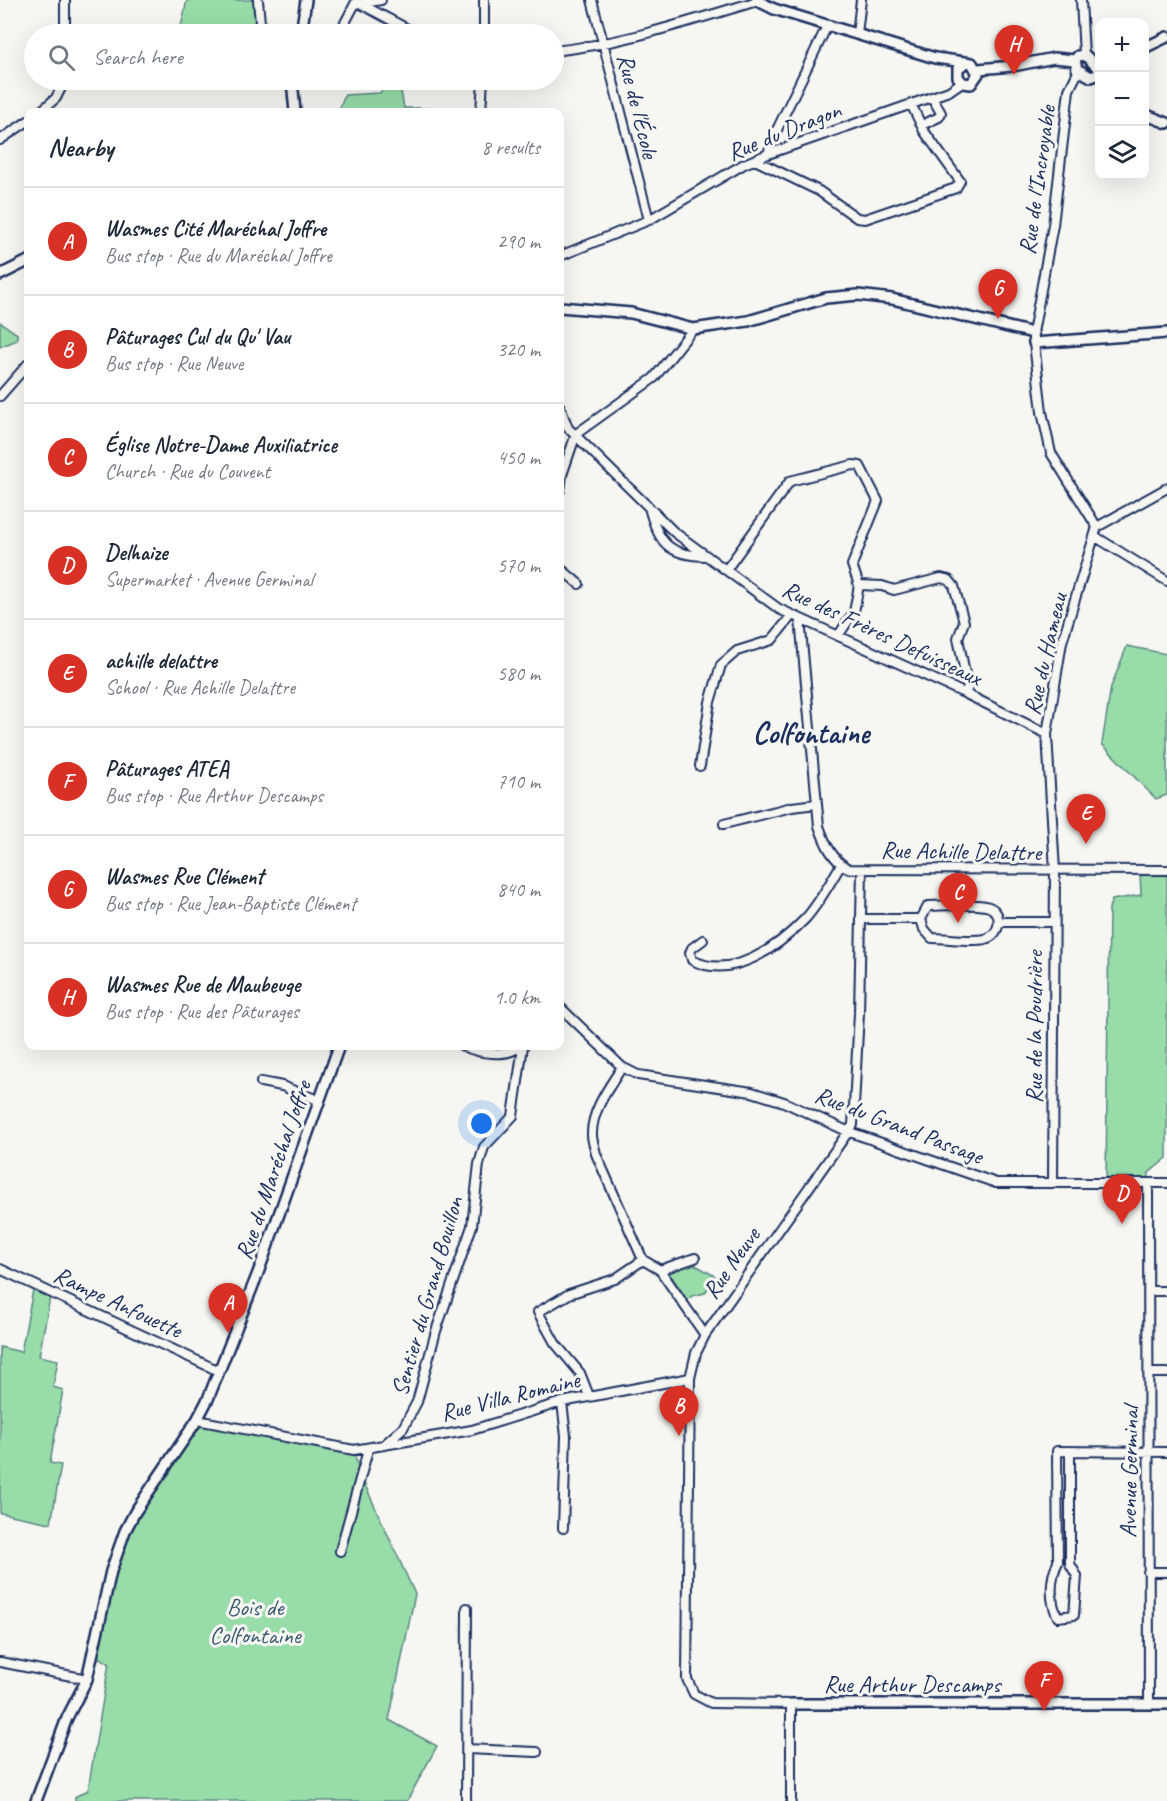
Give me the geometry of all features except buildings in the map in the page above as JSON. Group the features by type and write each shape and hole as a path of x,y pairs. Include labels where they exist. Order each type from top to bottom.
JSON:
{"street":[{"path":"65,0 65,24"},
{"path":"258,0 260,24"},
{"path":"302,24 306,0"},
{"path":"359,2 381,0"},
{"path":"484,0 484,24"},
{"name":"Rue de l'École","path":"592,0 649,220"},
{"path":"857,34 861,0"},
{"path":"1082,0 1084,55 1095,67"},
{"path":"564,50 603,45 676,27 757,1 776,10 961,67 972,63 978,69 1013,66 1054,58 1075,60 1084,55"},
{"path":"345,24 359,2"},
{"path":"359,2 399,24"},
{"path":"768,154 773,138 827,26"},
{"path":"1149,46 1167,37"},
{"path":"1075,60 1074,65 1079,70 1090,77 1095,74"},
{"path":"961,67 962,82 969,84 975,82 978,69"},
{"name":"Rue de l'Incroyable","path":"1033,333 1053,225 1069,90 1079,70"},
{"name":"Rue du Dragon","path":"564,254 649,220 768,154 951,90 962,82"},
{"path":"45,108 56,98 60,90"},
{"path":"293,90 295,108"},
{"path":"482,108 483,90"},
{"path":"922,125 939,117 941,113 932,97"},
{"path":"755,160 819,190 857,218 865,219 956,188 960,181 922,125 911,104"},
{"path":"1149,116 1167,123"},
{"path":"0,140 24,124"},
{"path":"0,275 24,263"},
{"path":"564,307 631,313 693,330 748,321 826,298 858,294 892,299 1033,333 1042,412 1051,453 1097,528 1167,488"},
{"path":"564,469 576,434 654,378 693,330"},
{"path":"1034,343 1167,333"},
{"path":"0,396 24,369"},
{"name":"Rue des Frères Defuisseaux","path":"564,418 568,428 674,532 778,609 964,693 1047,734"},
{"path":"726,570 790,481 853,465 860,466 878,501 852,565 859,585 854,612 838,636"},
{"name":"Rue des Frères Defuisseaux","path":"649,506 659,538 673,551 689,556 707,556"},
{"name":"Rue du Hameau","path":"1055,871 1047,734 1062,642 1097,528"},
{"path":"1096,537 1167,581"},
{"path":"564,571 579,584"},
{"path":"859,585 882,586 894,590 941,578 949,580 954,586 964,622 958,638 968,688 964,693"},
{"path":"700,766 710,702 721,665 738,651 772,640 792,615"},
{"path":"703,940 692,948 690,953 692,960 701,965 725,967 763,954 806,918 841,865 828,848 819,826 800,619"},
{"path":"724,824 792,807 816,804"},
{"name":"Rue Achille Delattre","path":"841,865 849,869 862,870 1167,870"},
{"name":"Rue Neuve","path":"694,1694 690,1688 686,1668 690,1378 696,1353 705,1335 853,1125 862,870"},
{"name":"Rue de la Poudrière","path":"1053,1183 1055,871"},
{"path":"928,906 988,906 997,913 1000,922 997,931 986,939 932,938 924,929 921,919 928,906"},
{"path":"861,919 921,919"},
{"path":"1000,922 1053,922"},
{"path":"564,1012 622,1067 603,1097 592,1135 602,1172 614,1192 644,1260 660,1270 705,1335"},
{"name":"Rue du Maréchal Joffre","path":"36,1801 67,1718 87,1679 111,1571 126,1530 135,1512 197,1420 219,1371 265,1254 337,1050"},
{"path":"473,1050 496,1053 512,1050"},
{"name":"Sentier du Grand Bouillon","path":"379,1448 403,1428 417,1402 436,1331 472,1226 479,1164 484,1147 513,1116 521,1050"},
{"name":"Rue du Grand Passage","path":"622,1067 638,1075 752,1092 784,1102 847,1131 996,1183 1167,1183"},
{"path":"261,1082 282,1086 318,1100"},
{"name":"Avenue Germinal","path":"1148,1183 1149,1704"},
{"path":"660,1270 695,1258"},
{"path":"589,1396 580,1373 555,1343 538,1312 569,1294 615,1280 644,1260"},
{"name":"Rampe Anfouette","path":"0,1269 219,1371"},
{"path":"1150,1291 1167,1291"},
{"name":"Avenue Germinal","path":"1149,1373 1167,1373"},
{"name":"Rue Villa Romaine","path":"197,1420 354,1450 368,1450 415,1438 472,1430 562,1402 690,1378"},
{"path":"562,1402 567,1437 563,1528"},
{"path":"340,1551 368,1450"},
{"path":"1070,1451 1070,1564 1077,1576 1074,1615 1058,1617 1053,1608 1052,1574 1058,1562 1057,1451 1070,1451 1150,1452 1167,1452"},
{"name":"Avenue Germinal","path":"1148,1572 1167,1572"},
{"path":"466,1801 467,1608"},
{"path":"0,1662 87,1679"},
{"name":"Rue Arthur Descamps","path":"694,1694 711,1703 1167,1704"},
{"path":"791,1801 792,1704"},
{"path":"467,1749 537,1752"}],"green space":[{"path":"187,0 254,0 257,24 182,23"},
{"path":"382,90 401,90 404,108 340,108 345,95 380,93"},
{"path":"0,322 17,334 17,340 0,347"},
{"path":"1127,646 1167,654 1167,795 1156,799 1102,744 1111,687"},
{"path":"1167,870 1167,1158 1149,1173 1148,1183 1106,1183 1109,908 1112,900 1141,895 1140,872"},
{"path":"692,1263 715,1276 705,1293 692,1296 683,1304 677,1297 683,1293 671,1276 667,1278 668,1272"},
{"path":"34,1285 51,1292 39,1356 58,1360 53,1387 63,1390 50,1463 61,1465 51,1523 0,1513 0,1347 21,1352"},
{"name":"Bois de Colfontaine","path":"197,1420 354,1450 359,1472 415,1594 389,1720 437,1746 407,1801 75,1801 75,1797 88,1790 109,1663 92,1654 106,1598 135,1512 170,1473"}],"place":[{"name":"Wasmes Rue de Maubeuge","path":"1014,75"},
{"name":"Wasmes Rue Clément","path":"998,319"},
{"name":"achille delattre","path":"1086,844"},
{"name":"Église Notre-Dame Auxiliatrice","path":"958,923"},
{"name":"Delhaize","path":"1122,1224"},
{"name":"Wasmes Cité Maréchal Joffre","path":"228,1333"},
{"name":"Pâturages Cul du Qu' Vau","path":"679,1436"},
{"name":"Pâturages ATEA","path":"1044,1711"}],"district":[{"name":"Colfontaine","path":"811,733"}]}
